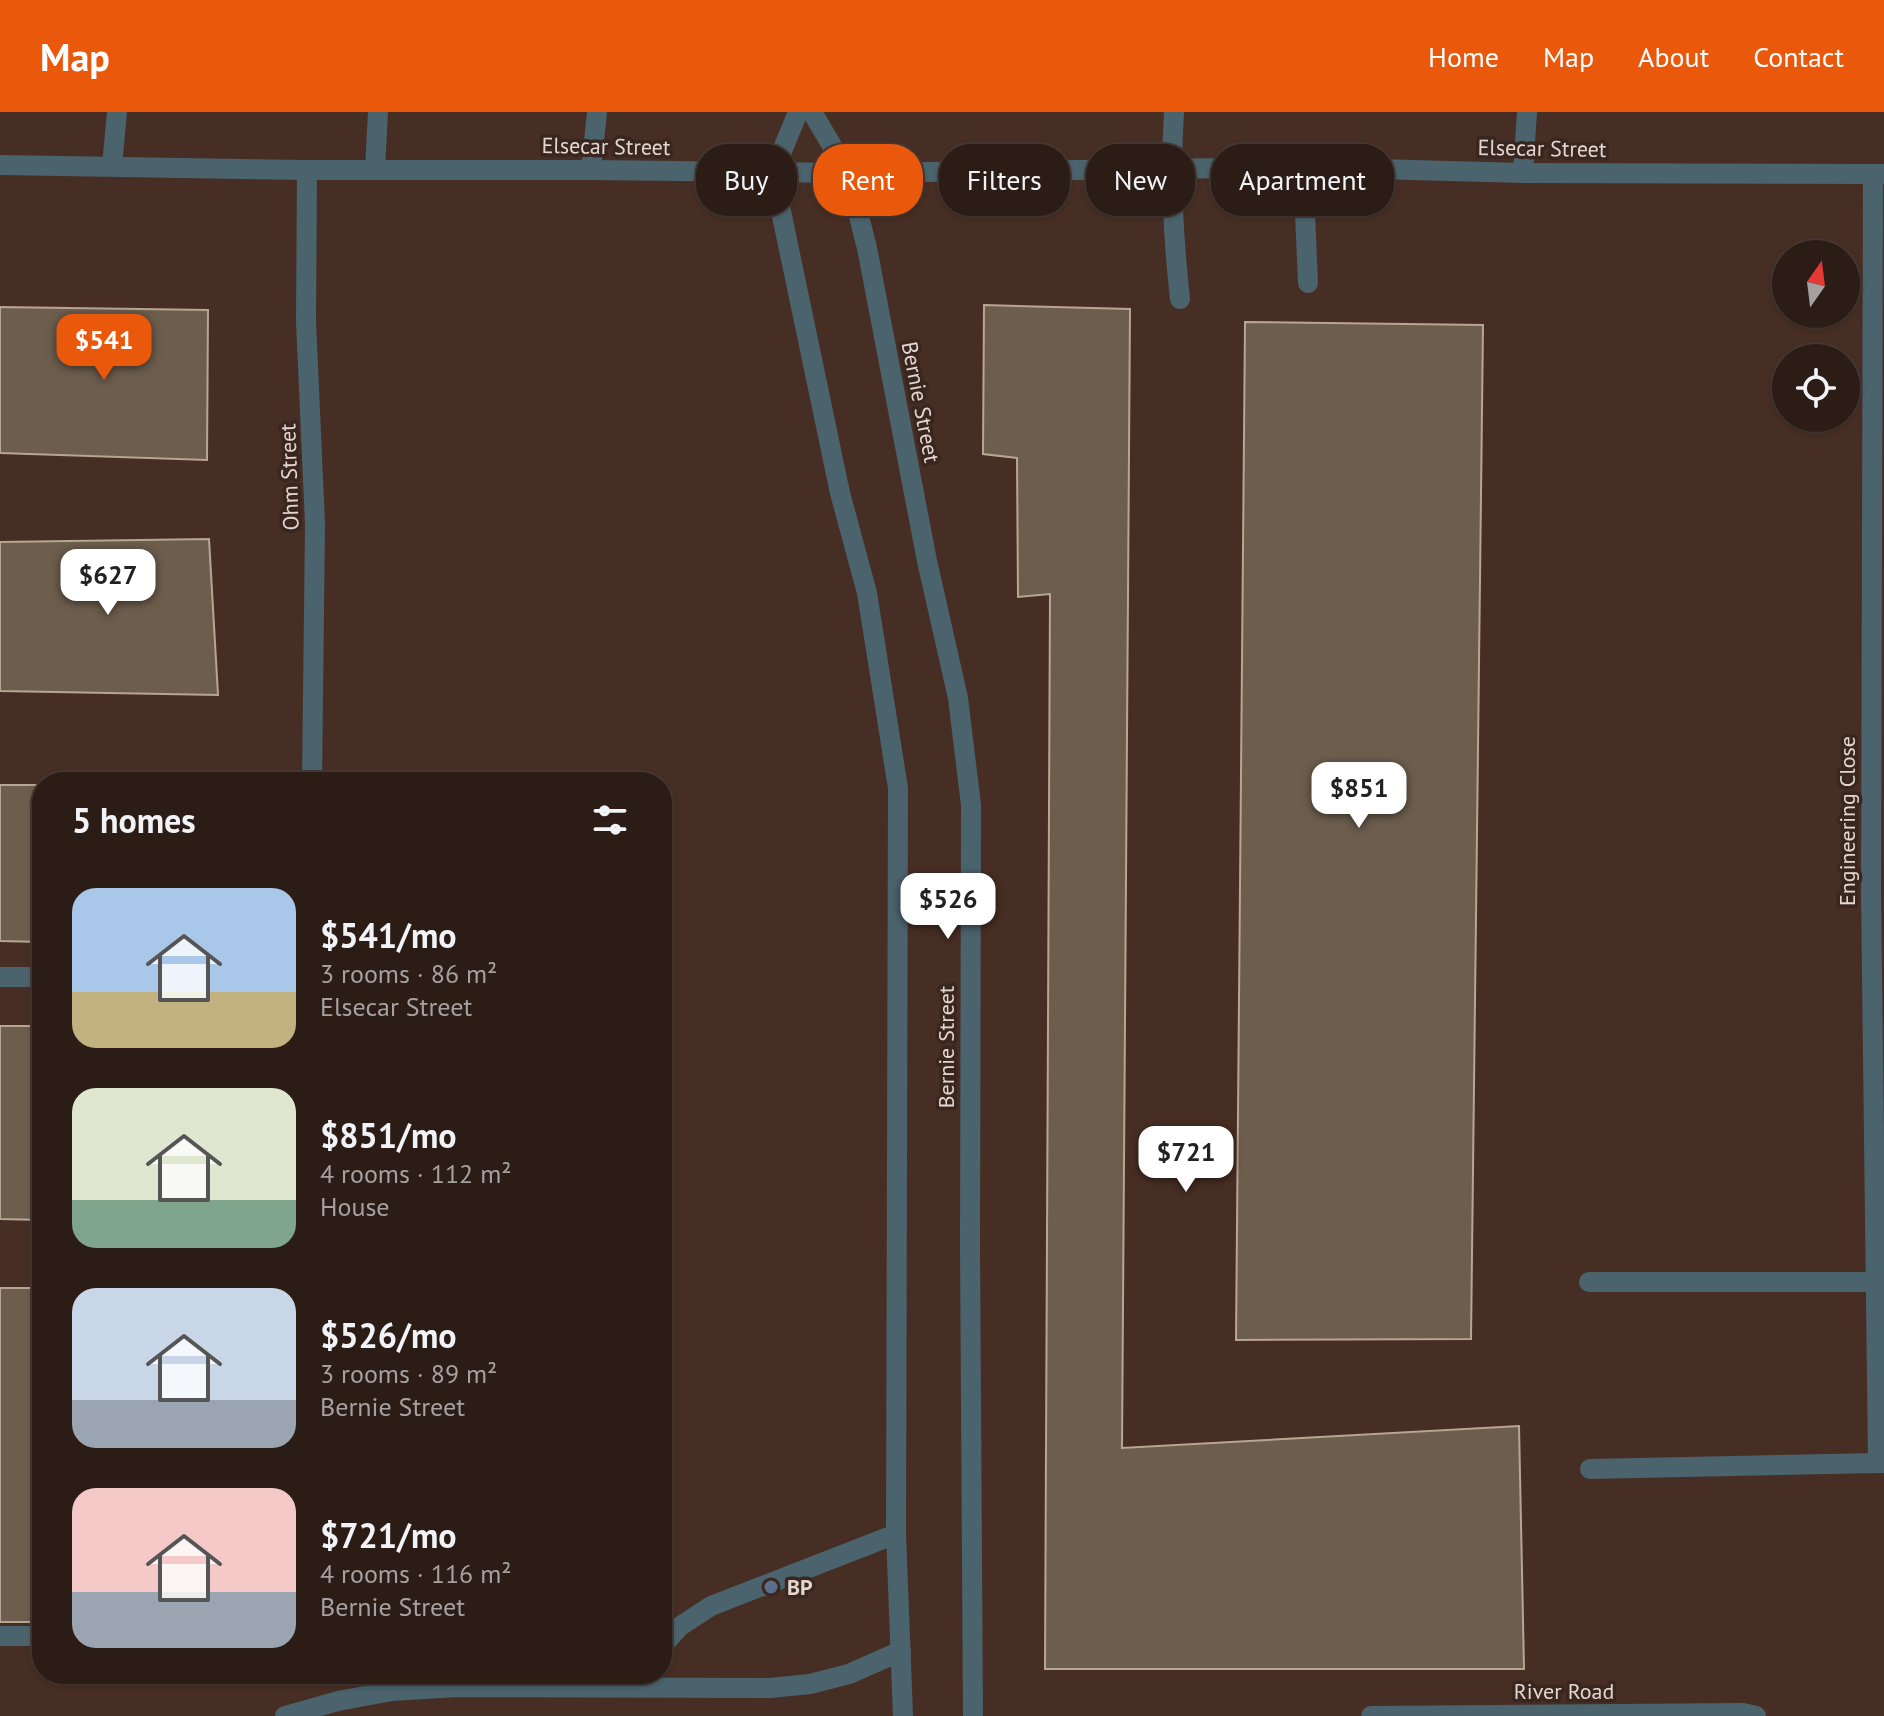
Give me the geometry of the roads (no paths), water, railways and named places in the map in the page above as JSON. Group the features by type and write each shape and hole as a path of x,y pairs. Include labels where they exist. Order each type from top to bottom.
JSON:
{"street":[{"path":"112,166 117,112"},
{"path":"375,170 378,112"},
{"path":"591,170 597,112"},
{"path":"785,144 798,112"},
{"name":"Bernie Street","path":"812,112 831,144"},
{"path":"1172,144 1174,112"},
{"path":"1523,173 1527,112"},
{"name":"Elsecar Street","path":"0,165 696,172"},
{"name":"Elsecar Street","path":"1394,169 1879,174"},
{"name":"Ohm Street","path":"307,170 306,321 315,524 312,772"},
{"name":"Elsecar Street","path":"923,172 1086,170"},
{"name":"Engineering Close","path":"1879,174 1871,892 1881,1463"},
{"path":"782,216 837,478 867,593 897,769 896,1534 903,1716"},
{"name":"Bernie Street","path":"859,216 927,561 958,698 970,790 973,1716"},
{"path":"1172,216 1180,299"},
{"path":"1305,216 1308,283"},
{"path":"0,977 32,977"},
{"path":"1589,1282 1880,1282"},
{"path":"1590,1469 1881,1463"},
{"path":"672,1635 711,1606 896,1534"},
{"path":"0,1636 32,1636"},
{"path":"672,1682 770,1688 810,1684 849,1674 901,1651"},
{"path":"285,1716 338,1701 392,1691 512,1684"},
{"name":"River Road","path":"1371,1716 1727,1713 1756,1716"}],"place":[{"name":"BP","path":"771,1587"}]}
